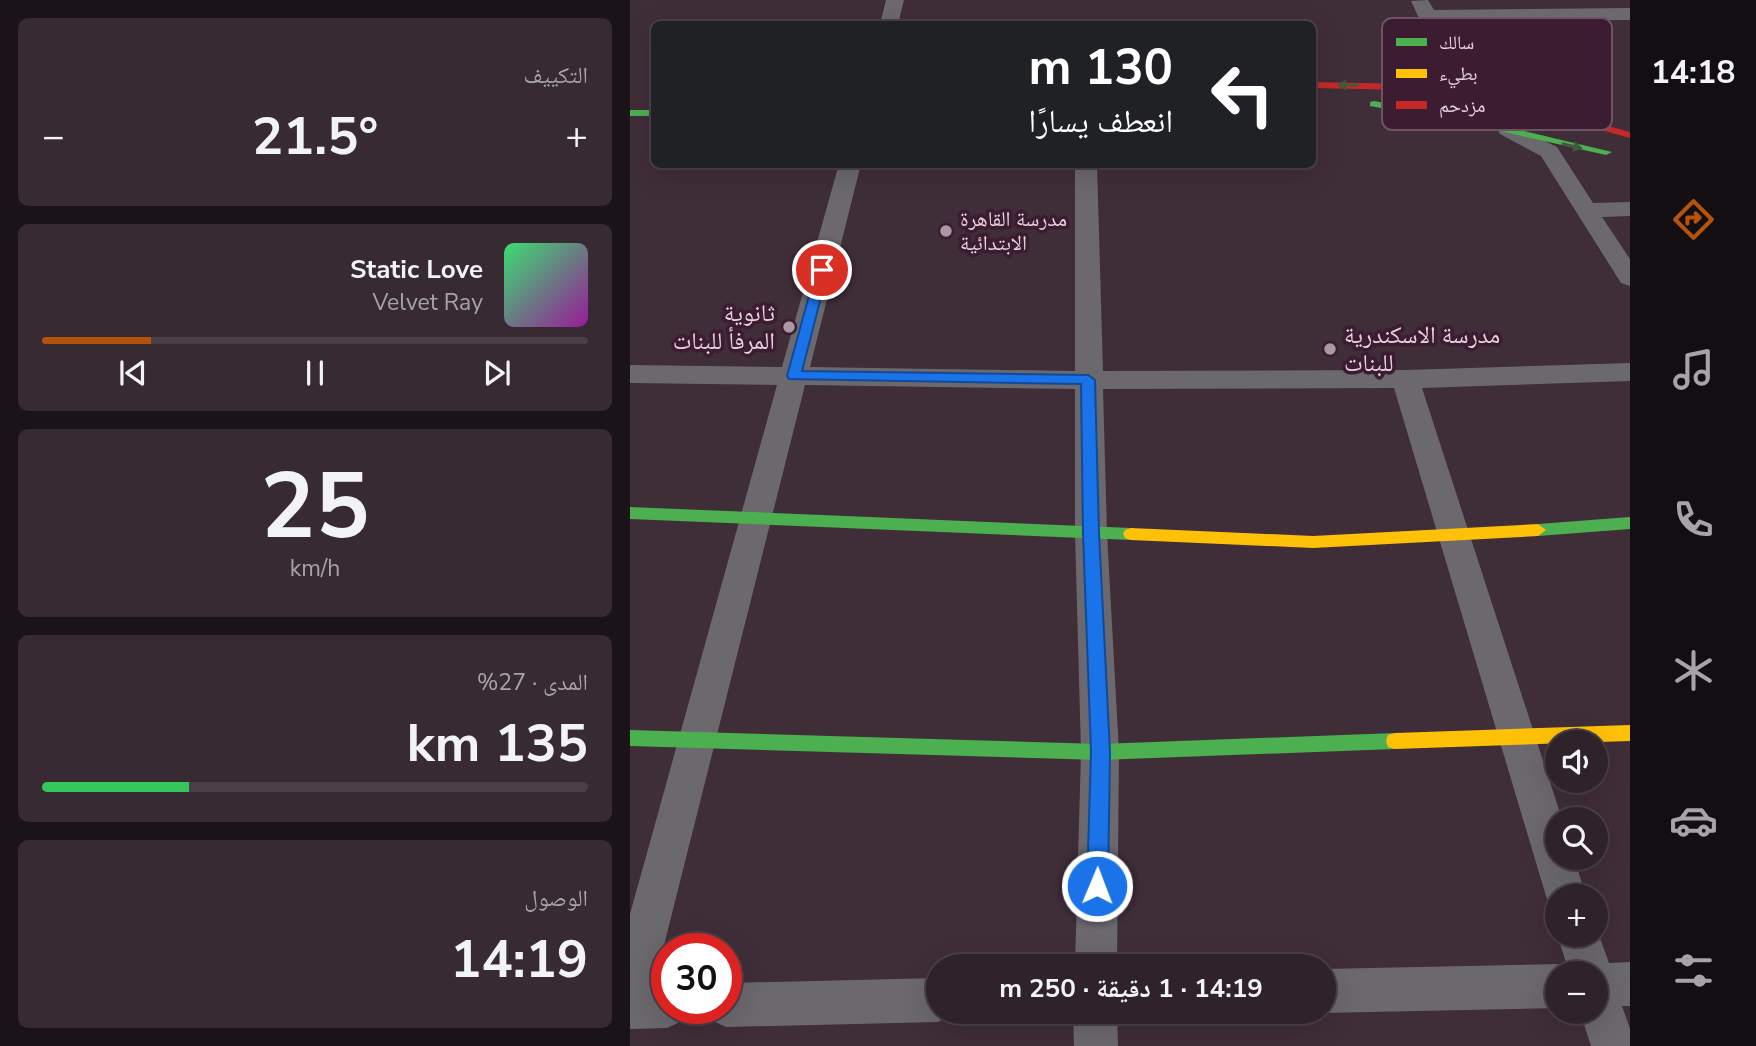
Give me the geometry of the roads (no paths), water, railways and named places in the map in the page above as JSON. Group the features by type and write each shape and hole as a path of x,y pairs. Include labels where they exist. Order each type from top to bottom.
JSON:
{"street":[{"path":"890,21 895,0"},
{"path":"1423,8 1625,9"},
{"path":"1316,85 1382,85"},
{"path":"1316,101 1382,106"},
{"path":"630,113 651,113"},
{"path":"1507,130 1589,150 1616,153"},
{"path":"1507,130 1549,152 1630,278"},
{"path":"1612,130 1630,135"},
{"path":"630,992 849,168"},
{"path":"1086,168 1091,533 1101,752 1096,954"},
{"path":"1587,210 1630,209"},
{"path":"630,374 1088,380 1405,379 1630,372"},
{"path":"1405,379 1562,884"},
{"path":"630,513 1313,542 1454,536 1630,523"},
{"path":"630,738 1101,752 1630,733"},
{"path":"1608,985 1630,984"},
{"path":"1336,991 1545,986"},
{"path":"742,1005 926,1000"},
{"path":"630,1007 651,1006"},
{"path":"1095,1024 1096,1046"},
{"path":"1606,1024 1613,1046"}],"place":[{"name":"مدرسة القاهرة الابتدائية","path":"946,231"},
{"name":"ثانوية المرفأ للبنات","path":"789,327"},
{"name":"مدرسة الاسكندرية للبنات","path":"1330,349"}]}
